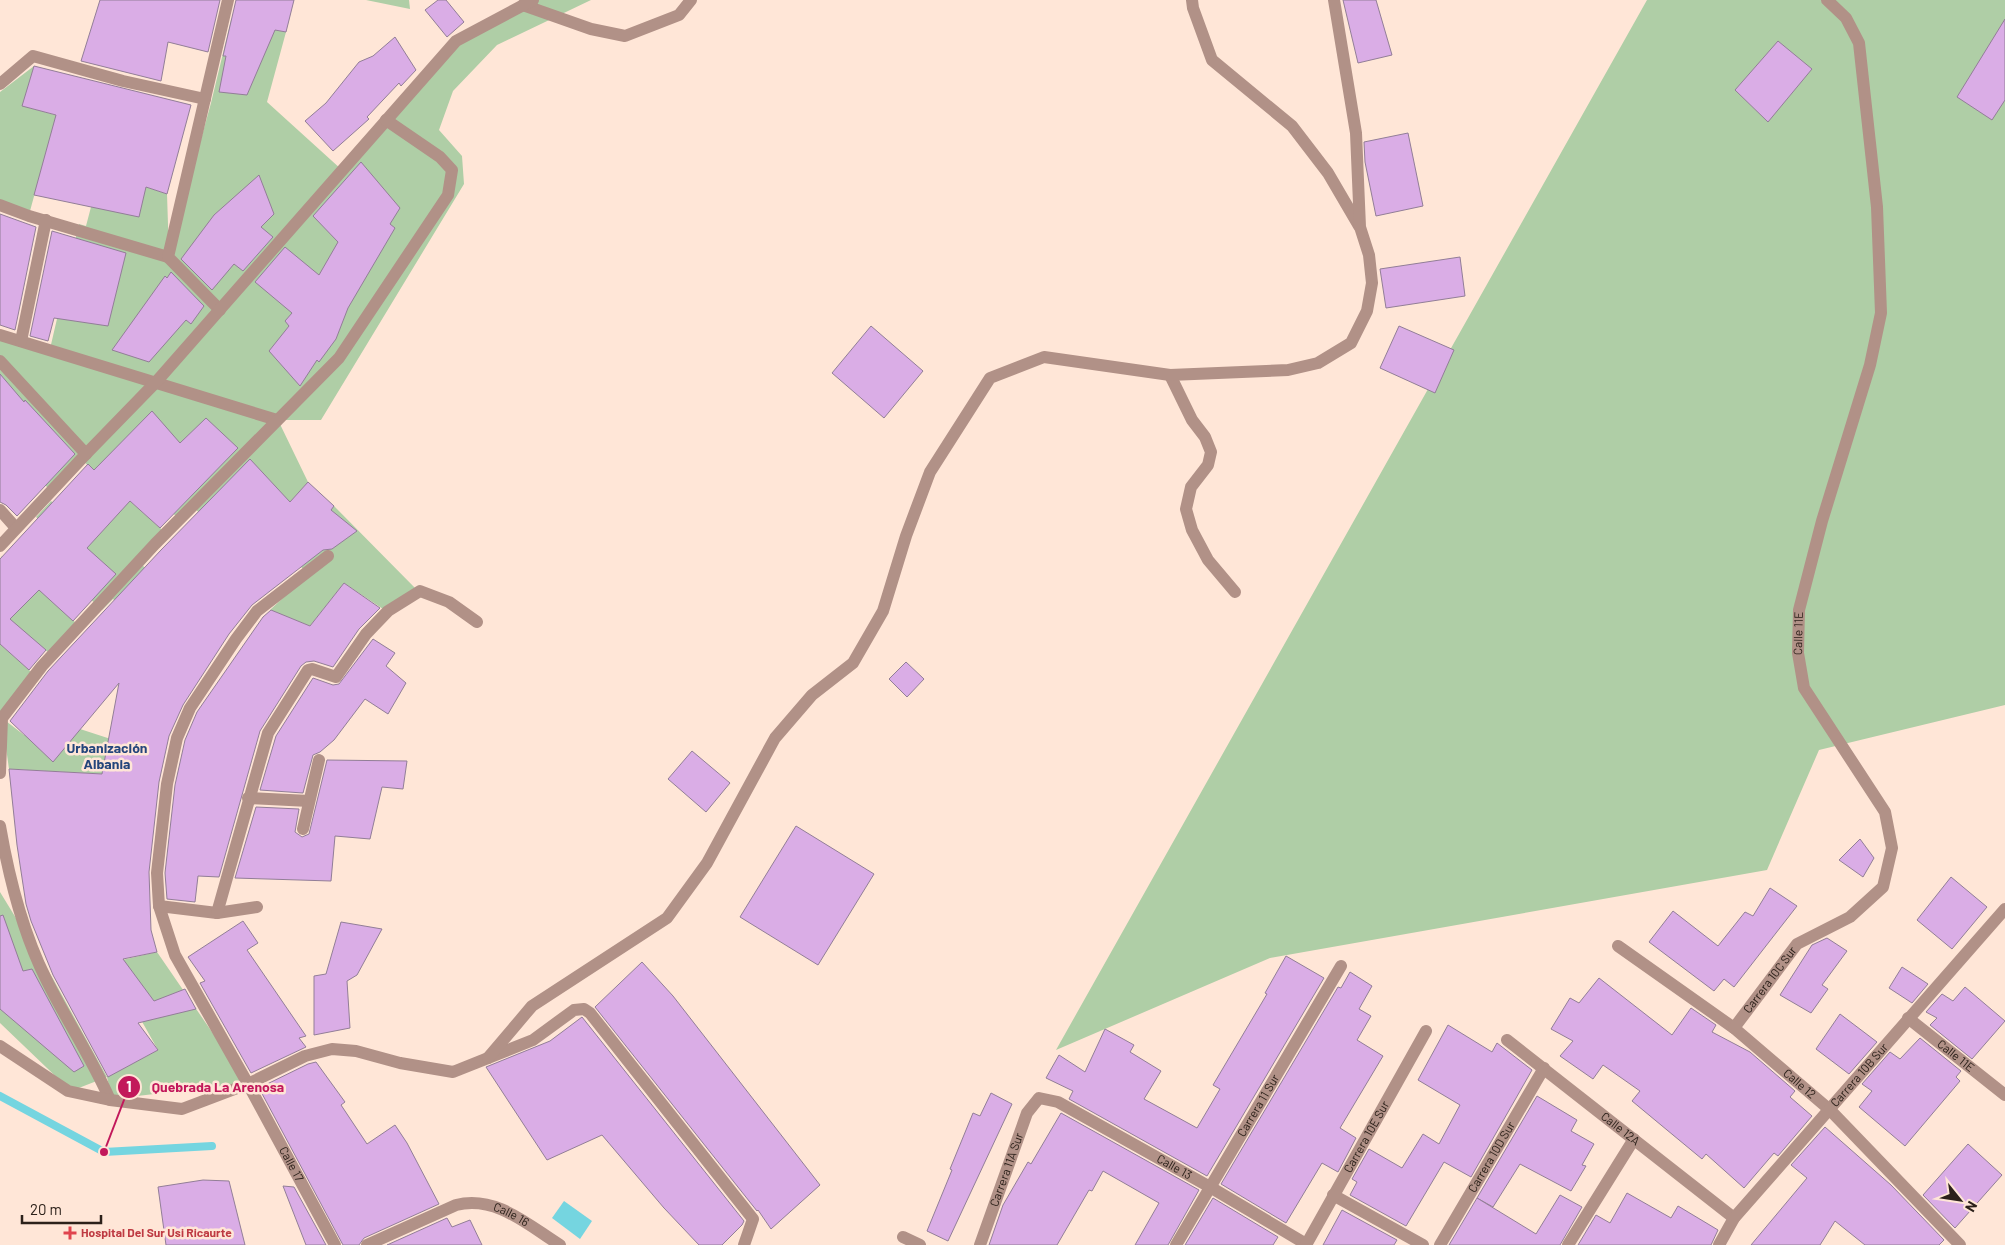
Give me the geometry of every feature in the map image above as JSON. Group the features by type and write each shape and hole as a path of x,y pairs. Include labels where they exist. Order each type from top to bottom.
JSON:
{"street":[{"path":"168,258 228,0"},
{"path":"0,546 156,382 456,41 528,3 591,29 625,36 679,15 691,0"},
{"path":"488,1058 532,1006 668,918 707,863 775,738 812,695 853,663 883,611 906,536 930,472 990,378 1044,357 1170,375 1288,370 1318,363 1351,343 1367,310 1372,283 1369,254 1360,228 1328,173 1292,126 1212,60 1193,8 1192,0"},
{"path":"1334,0 1356,133 1360,228"},
{"name":"Calle 11E","path":"1827,0 1846,18 1858,42 1877,207 1881,313 1870,365 1822,521 1799,610 1798,653 1804,688 1885,812 1892,848 1883,887"},
{"path":"0,84 33,56 123,81 205,99"},
{"path":"0,773 1,718 42,666 85,618 155,544 339,358 448,195 452,170 440,158 386,120"},
{"path":"0,205 168,258 220,310"},
{"path":"21,341 46,220"},
{"path":"0,334 277,420"},
{"path":"0,361 86,454"},
{"path":"1170,375 1192,420 1205,437 1212,452 1208,465 1191,487 1186,509 1192,530 1208,560 1235,592"},
{"path":"0,510 16,528"},
{"name":"Calle 17","path":"328,556 257,611 190,708 177,738 167,784 157,873 159,906 175,955 248,1084 335,1245"},
{"path":"217,913 248,798 268,733 308,670 312,669 336,677 366,634 388,611 420,591 449,602 477,622"},
{"path":"303,829 319,760"},
{"path":"248,798 309,801"},
{"path":"0,826 6,861 19,912 34,951 45,977 100,1077 110,1100"},
{"name":"Carrera 10C Sur","path":"1734,1028 1797,944 1850,917 1883,887"},
{"path":"159,906 217,913 257,907"},
{"name":"Carrera 10B Sur","path":"1719,1245 1734,1218 2005,909"},
{"name":"Calle 12","path":"1618,946 1734,1028 1830,1110 1960,1245"},
{"name":"Carrera 11 Sur","path":"1176,1245 1341,966"},
{"path":"0,1046 68,1091 110,1100 182,1109 248,1084 305,1056 332,1049 356,1051 400,1063 453,1072 534,1040 574,1010 584,1009 590,1013 753,1219 744,1245"},
{"name":"Calle 11E","path":"1908,1018 2005,1095"},
{"name":"Carrera 10E Sur","path":"1306,1244 1426,1031"},
{"name":"Calle 12A","path":"1507,1040 1734,1218"},
{"name":"Carrera 10D Sur","path":"1440,1245 1544,1068"},
{"name":"Calle 13","path":"1039,1098 1058,1102 1210,1187 1306,1244"},
{"name":"Carrera 11A Sur","path":"980,1245 1027,1113 1039,1098"},
{"path":"1568,1245 1634,1139"},
{"path":"1333,1195 1423,1245"},
{"name":"Calle 16","path":"367,1245 456,1205 470,1202 487,1203 505,1210 560,1245"},
{"path":"903,1237 920,1245"}],"green space":[{"path":"366,0 409,0 410,9"},
{"path":"533,0 591,0 497,45 453,91 439,130 462,156 464,184 321,420 278,420 308,482 245,553 195,509 183,522 142,487 130,501 169,536 143,566 195,607 160,642 113,599 102,610 62,572 79,555 36,517 51,501 96,538 129,501 84,462 147,392 51,491 0,440 0,334 50,349 79,224 86,226 96,188 59,178 70,140 51,134 30,211 0,202 0,92 34,66 23,106 91,125 105,85 125,91 107,148 88,142 82,165 167,194 169,255 211,103 231,20 286,32 267,102 342,170 456,41"},
{"path":"1647,0 2005,0 2005,705 1819,750 1767,870 1270,958 1056,1050"},
{"path":"334,506 418,591 386,611 344,583 310,626 270,610 326,558 303,569 291,556"},
{"path":"2,556 75,622 56,659 17,626 0,644 0,559"},
{"path":"0,644 39,679 2,718 24,735 72,737 80,729 163,756 153,786 102,774 9,769 2,719 0,718"},
{"path":"0,892 52,977 107,1077 71,1091 0,1023"},
{"path":"157,952 247,1083 112,1099 107,1077 158,1050 109,963"}],"water":[{"path":"564,1201 592,1221 580,1239 552,1218"}],"building":[{"path":"100,0 220,0 208,52 168,42 161,81 81,61"},
{"path":"236,0 294,0 286,32 275,30 247,95 219,92 226,56 223,56"},
{"path":"438,0 446,0 464,22 447,37 425,10"},
{"path":"1343,0 1376,0 1392,55 1358,63"},
{"path":"2005,19 2005,100 1992,120 1957,97"},
{"path":"395,37 416,70 401,86 399,83 367,117 369,119 333,151 305,121 326,103 359,62 373,56"},
{"path":"1778,41 1812,69 1768,122 1735,90"},
{"path":"34,66 191,105 167,194 146,187 139,217 34,195 56,115 22,106"},
{"path":"1408,133 1423,206 1376,216 1365,162 1364,142"},
{"path":"361,162 400,208 390,224 395,228 348,308 336,339 319,362 317,360 300,386 269,351 289,326 285,321 292,313 255,282 285,247 319,275 338,242 313,216"},
{"path":"259,175 274,214 261,227 273,237 243,271 234,264 212,290 181,259 214,215"},
{"path":"0,214 36,227 15,330 0,325"},
{"path":"52,231 126,253 108,326 54,318 48,341 30,336"},
{"path":"1460,257 1465,296 1386,308 1380,269"},
{"path":"171,272 204,306 191,324 186,320 149,362 112,350 165,276 167,278"},
{"path":"871,326 923,371 884,418 832,373"},
{"path":"1399,326 1454,350 1435,393 1380,368"},
{"path":"0,374 24,402 25,400 75,454 17,516 0,502"},
{"path":"152,411 180,443 206,418 238,448 160,528 130,501 87,548 116,574 73,621 39,590 10,619 46,650 29,670 0,644 0,559 88,464 94,470"},
{"path":"250,459 290,502 308,482 334,506 331,510 357,531 332,549 323,550 252,605 229,634 183,705 169,736 159,782 149,872 151,930 157,952 123,959 154,1001 185,989 196,1009 138,1023 158,1050 108,1077 53,975 31,921 26,904 17,845 9,769 102,774 119,683 53,762 10,721 48,671 161,550"},
{"path":"344,583 380,608 359,629 333,667 314,661 306,662 301,666 260,731 219,877 198,876 195,902 167,899 165,873 175,785 185,740 197,712 263,617 271,610 310,626"},
{"path":"373,639 395,653 386,666 406,683 388,714 365,699 334,740 320,752 313,755 303,793 260,790 276,736 313,678 333,685 339,684"},
{"path":"906,662 924,679 907,697 889,679"},
{"path":"692,751 730,783 706,812 668,779"},
{"path":"327,760 407,761 403,789 382,787 370,839 335,836 331,881 235,878 256,807 299,809 295,832 302,837 309,834"},
{"path":"796,826 874,874 818,965 740,917"},
{"path":"1860,839 1874,858 1863,877 1839,860"},
{"path":"1951,877 1987,907 1952,949 1917,920"},
{"path":"1770,888 1797,906 1734,987 1724,979 1714,991 1649,942 1673,911 1718,946 1745,912 1753,916"},
{"path":"3,915 23,971 32,969 84,1066 74,1072 0,1009 0,916"},
{"path":"243,921 258,943 247,950 306,1036 299,1038 306,1047 251,1073 200,983 205,981 188,957"},
{"path":"341,922 382,929 357,975 347,981 350,1028 314,1035 314,976 326,974"},
{"path":"1827,938 1847,951 1822,985 1828,989 1811,1013 1780,995 1812,945"},
{"path":"1286,956 1324,978 1207,1176 1069,1099 1073,1091 1046,1078 1059,1055 1085,1072 1105,1029 1134,1045 1130,1052 1161,1071 1144,1099 1197,1128 1220,1089 1213,1085 1267,994 1265,993"},
{"path":"642,962 673,996 820,1185 771,1229 758,1210 595,1007"},
{"path":"1902,967 1928,984 1912,1003 1889,988"},
{"path":"1350,972 1372,986 1359,1009 1371,1016 1357,1040 1383,1056 1340,1128 1356,1138 1338,1172 1322,1163 1286,1223 1221,1184 1338,987 1341,988"},
{"path":"1599,978 1672,1035 1691,1008 1716,1025 1712,1032 1750,1052 1795,1091 1790,1097 1812,1116 1778,1156 1774,1153 1744,1188 1706,1154 1702,1159 1632,1101 1640,1091 1603,1065 1593,1079 1560,1056 1573,1041 1551,1029 1570,998 1579,1003"},
{"path":"1965,987 2005,1021 1972,1059 1930,1025 1937,1018 1926,1012 1942,994 1953,1001"},
{"path":"1840,1014 1877,1042 1849,1074 1816,1049"},
{"path":"582,1017 744,1221 722,1245 699,1245 664,1208 602,1135 547,1160 486,1067 550,1041"},
{"path":"1448,1025 1492,1052 1497,1043 1532,1070 1471,1177 1444,1162 1406,1226 1350,1195 1357,1182 1352,1179 1369,1149 1402,1168 1423,1134 1439,1144 1460,1105 1418,1080"},
{"path":"1920,1038 1961,1071 1956,1077 1960,1081 1905,1146 1859,1107 1872,1091 1862,1084 1890,1052 1900,1059"},
{"path":"316,1062 345,1102 341,1105 367,1144 395,1125 407,1143 439,1204 364,1238 359,1245 343,1245 259,1088 308,1064"},
{"path":"991,1093 1012,1104 948,1241 927,1231 973,1113 980,1116"},
{"path":"1537,1096 1577,1120 1571,1131 1594,1144 1582,1165 1586,1166 1571,1191 1520,1164 1493,1207 1477,1198"},
{"path":"1061,1113 1199,1190 1168,1245 1135,1245 1159,1203 1103,1171 1092,1191 1089,1190 1057,1245 989,1245 1003,1205 1028,1162 1031,1164"},
{"path":"1825,1127 1891,1185 1944,1240 1939,1245 1865,1245 1835,1221 1820,1245 1751,1245 1807,1178 1791,1165"},
{"path":"1968,1144 2002,1175 1955,1228 1923,1195"},
{"path":"203,1180 229,1181 245,1245 166,1245 158,1187"},
{"path":"283,1186 294,1187 326,1245 306,1245"},
{"path":"1627,1193 1671,1218 1678,1206 1718,1230 1711,1245 1578,1245 1596,1215 1610,1223"},
{"path":"1560,1195 1582,1207 1560,1245 1449,1245 1477,1198 1536,1234"},
{"path":"1213,1198 1278,1237 1273,1245 1185,1245"},
{"path":"1342,1210 1397,1240 1394,1245 1323,1245"},
{"path":"447,1218 452,1227 470,1220 482,1245 387,1245"}],"waterway":[{"path":"0,1096 104,1152 212,1146"}],"place":[{"name":"Quebrada La Arenosa","path":"104,1152"},
{"name":"Hospital Del Sur Usi Ricaurte","path":"70,1233"}],"district":[{"name":"Urbanización Albania","path":"107,756"}]}
